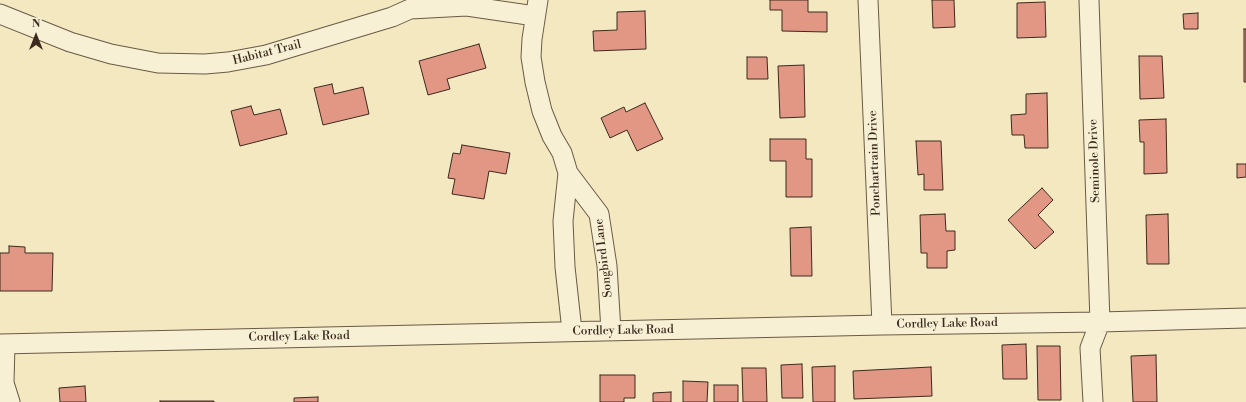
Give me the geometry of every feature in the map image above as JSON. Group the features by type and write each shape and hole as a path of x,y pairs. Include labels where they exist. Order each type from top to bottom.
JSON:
{"street":[{"name":"Ponchartrain Drive","path":"868,0 882,325"},
{"name":"Seminole Drive","path":"1089,0 1100,322"},
{"name":"Habitat Trail","path":"0,14 70,42 110,54 158,63 205,64 228,62 266,55 392,17 410,9 468,6 536,8"},
{"name":"Songbird Lane","path":"536,8 531,57 535,82 542,111 552,136 562,153 568,173 599,214 607,266 611,330"},
{"name":"Songbird Lane","path":"568,173 563,221 566,275 572,331"},
{"name":"Cordley Lake Road","path":"2,344 611,330 1100,322 1246,318"},
{"path":"1093,402 1090,348 1100,322"},
{"path":"2,344 4,383 10,402"}],"building":[{"path":"770,0 808,0 808,12 827,12 827,32 782,31 782,10 770,10"},
{"path":"932,0 954,0 955,27 933,28"},
{"path":"1045,2 1046,37 1017,38 1017,3"},
{"path":"645,11 646,49 594,51 593,31 617,30 617,12"},
{"path":"1198,13 1198,29 1184,29 1183,14"},
{"path":"1244,29 1246,29 1246,82 1244,82"},
{"path":"479,44 486,68 447,79 450,89 428,95 419,61"},
{"path":"1139,56 1162,56 1164,98 1140,99"},
{"path":"747,57 767,57 768,79 747,79"},
{"path":"804,65 805,117 780,118 778,66"},
{"path":"332,84 334,94 363,87 369,114 323,125 314,88"},
{"path":"1047,93 1048,148 1025,148 1024,135 1012,135 1011,115 1026,114 1026,94"},
{"path":"645,103 663,139 637,151 627,130 610,138 601,118 624,107 626,112"},
{"path":"251,106 254,115 280,109 287,134 240,146 231,111"},
{"path":"1166,119 1167,173 1144,174 1144,142 1140,142 1139,120"},
{"path":"770,139 806,139 806,159 812,159 812,197 786,197 786,161 770,161"},
{"path":"916,141 941,141 943,190 924,190 924,174 918,175"},
{"path":"462,145 510,153 506,174 489,171 484,199 452,194 455,179 448,178 453,153 460,154"},
{"path":"1237,164 1246,164 1246,177 1237,178"},
{"path":"1042,188 1053,200 1038,215 1054,232 1035,249 1008,220"},
{"path":"945,214 946,231 955,231 955,250 947,251 947,268 927,268 927,253 921,253 920,215"},
{"path":"1168,214 1169,264 1147,264 1146,215"},
{"path":"811,227 812,276 791,276 790,228"},
{"path":"9,246 25,247 25,253 53,253 52,291 0,291 0,253 9,253"},
{"path":"1026,344 1027,379 1003,379 1002,345"},
{"path":"1037,346 1060,346 1061,400 1038,400"},
{"path":"1156,355 1157,402 1133,402 1131,356"},
{"path":"802,364 803,398 782,398 781,365"},
{"path":"835,366 835,402 813,402 812,367"},
{"path":"931,367 932,396 854,399 853,371"},
{"path":"742,368 766,368 767,402 743,402"},
{"path":"600,375 635,375 635,398 624,398 624,402 600,402"},
{"path":"683,381 708,382 707,402 683,402"},
{"path":"714,385 738,385 738,402 714,402"},
{"path":"85,386 86,402 60,402 59,388"},
{"path":"671,392 671,402 653,402 653,393"},
{"path":"318,397 318,402 294,402 294,398"},
{"path":"214,401 214,402 160,402"}]}
